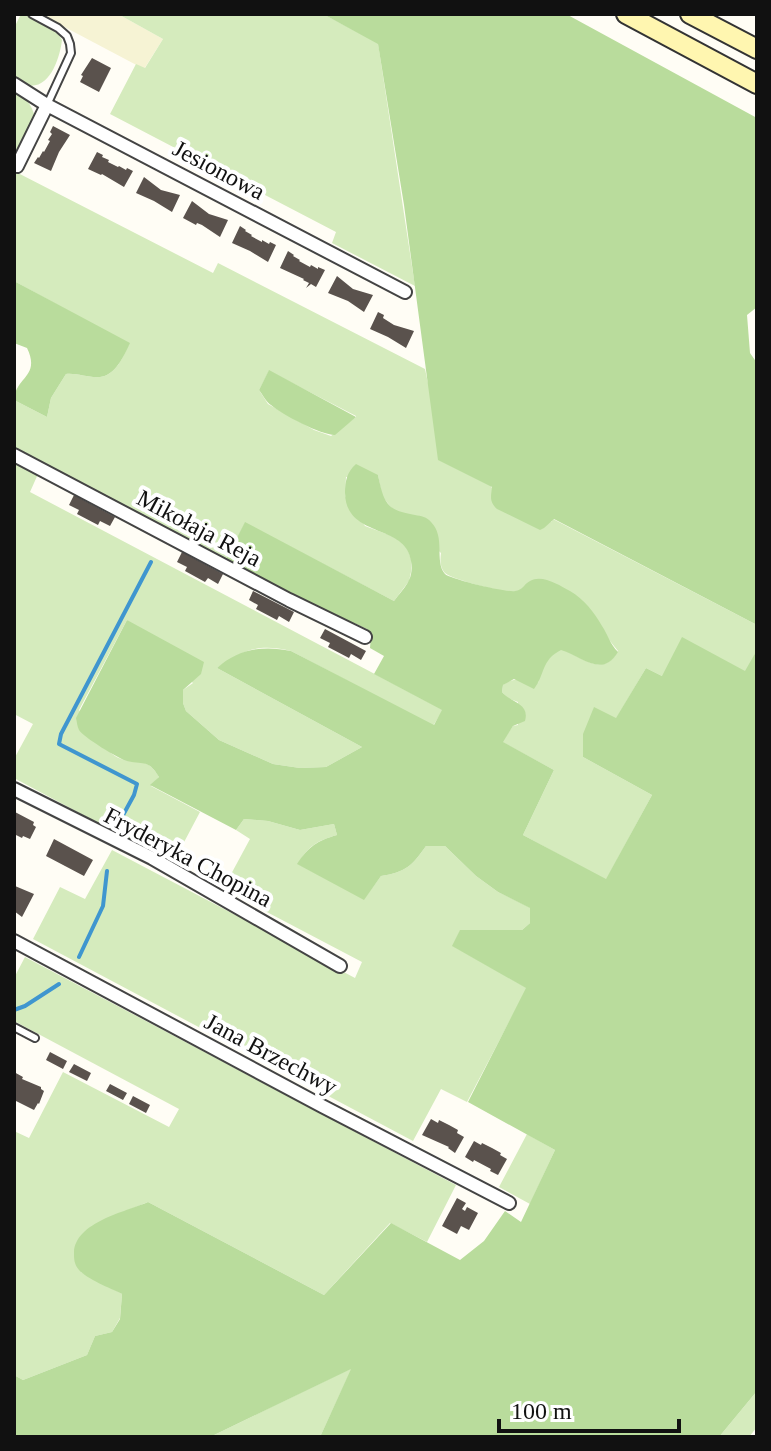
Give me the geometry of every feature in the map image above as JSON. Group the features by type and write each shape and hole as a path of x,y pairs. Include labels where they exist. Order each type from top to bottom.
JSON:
{"main road":[{"path":"626,14 757,84"},
{"path":"690,14 757,49"}],"street":[{"name":"Jesionowa","path":"14,84 47,105 405,292"},
{"path":"14,165 17,166 47,105"},
{"name":"Mikołaja Reja","path":"14,455 365,637"},
{"name":"Fryderyka Chopina","path":"14,789 152,858 340,966"},
{"name":"Jana Brzechwy","path":"14,941 509,1203"}],"lane":[{"path":"32,14 58,28 70,44 71,53 47,105"},
{"path":"14,1027 35,1038"}],"shaded area":[{"path":"40,14 118,14 163,39 144,69"}],"green space":[{"path":"21,14 57,32 62,40 52,71 41,83 34,85 24,85 14,79 14,28"},
{"path":"118,14 323,14 378,43 415,286 332,243 336,232 110,114 136,64 145,68 163,39"},
{"path":"323,14 566,14 757,118 757,307 747,315 750,353 757,363 757,625 554,519 540,530 497,509 492,501 492,487 438,460 404,205 378,44"},
{"path":"14,90 28,101 35,117 14,158"},
{"path":"14,171 213,273 218,263 425,369 428,383 492,488 551,522 553,519 757,625 757,650 746,672 662,676 646,668 616,719 594,708 583,757 652,795 606,880 523,835 554,770 502,742 513,726 518,725 518,702 507,698 502,692 503,685 511,681 538,683 545,663 561,649 592,663 606,663 618,651 610,641 525,587 512,592 476,585 448,575 440,561 441,553 382,496 378,475 346,477 345,496 365,526 392,536 408,550 411,559 409,581 394,601 245,523 225,561 14,449 14,400 47,417 51,398 66,374 105,376 118,365 129,344 14,281","holes":["269,371 356,416 331,436 268,404 259,390"]},
{"path":"14,281 130,343 118,364 105,376 66,374 51,398 47,417 14,400 18,386 29,371 31,358 27,348 14,343"},
{"path":"269,370 356,417 335,435 293,419 269,404 259,390"},
{"path":"14,461 38,474 30,492 443,710 433,726 291,651 269,648 252,650 217,668 362,747 326,767 300,768 273,764 219,740 186,711 183,690 193,683 127,620 79,710 109,752 122,759 149,765 159,777 151,786 200,812 173,863 14,778 14,759 33,724 14,714"},
{"path":"356,464 378,475 382,492 392,508 431,522 438,535 440,562 445,574 510,591 520,590 535,579 556,583 588,606 618,652 612,660 598,665 561,650 550,658 534,689 514,679 503,685 502,692 522,707 526,715 525,721 513,726 503,742 554,770 523,835 606,879 652,795 583,757 583,734 594,707 616,718 646,668 662,676 682,637 745,671 757,650 757,1391 719,1437 320,1437 351,1369 210,1437 14,1437 14,1375 23,1380 87,1355 95,1336 112,1332 120,1319 122,1294 87,1277 75,1261 74,1252 83,1233 103,1220 148,1202 324,1295 391,1223 460,1260 484,1241 505,1211 521,1222 555,1150 468,1102 526,988 452,946 460,930 522,930 530,923 530,908 498,892 476,876 445,846 426,846 408,867 381,876 364,900 297,864 314,845 337,835 334,824 300,830 268,821 244,819 236,830 150,785 159,777 152,767 117,756 87,738 78,727 76,718 127,620 204,662 201,674 183,690 186,711 219,740 273,764 300,768 326,767 362,747 217,668 233,656 251,650 271,648 291,651 434,725 442,710 374,674 384,656 370,648 371,636 367,629 343,622 225,561 245,522 394,601 410,578 411,561 407,549 399,541 365,525 348,508 346,481"},
{"path":"244,819 268,821 300,830 334,824 337,835 314,845 298,864 364,899 381,876 408,867 426,846 445,846 498,892 531,908 530,923 522,930 460,931 453,946 527,988 467,1102 441,1089 413,1141 33,939 60,887 85,899 112,850 355,978 362,962 223,889 250,839 236,830"},
{"path":"25,957 456,1185 427,1242 390,1223 324,1295 148,1202 126,1211 81,1272 122,1294 120,1318 112,1332 95,1336 87,1355 23,1380 14,1375 14,1131 29,1138 63,1072 169,1127 179,1109 14,1021 14,978"},
{"path":"527,1134 555,1150 530,1204 499,1187"},
{"path":"352,1368 320,1437 210,1437"},
{"path":"757,1391 757,1427 749,1437 719,1437"}],"building":[{"path":"92,58 111,68 99,92 80,82"},
{"path":"53,126 70,135 51,171 34,163 50,141"},
{"path":"97,152 108,162 133,171 124,187 88,169"},
{"path":"144,177 161,190 180,195 172,212 136,193"},
{"path":"192,201 209,214 228,220 220,237 202,225 183,218"},
{"path":"240,226 262,242 276,245 268,262 232,243"},
{"path":"288,251 310,267 325,270 316,287 311,284 306,288 309,283 304,279 280,268"},
{"path":"337,276 353,289 373,295 364,312 328,293"},
{"path":"378,312 394,325 414,331 406,348 370,329"},
{"path":"74,495 115,517 110,526 100,521 98,525 77,514 79,510 69,505"},
{"path":"182,552 223,574 218,584 208,578 205,582 185,571 187,567 177,562"},
{"path":"253,591 294,612 289,622 279,616 277,620 256,609 258,605 249,600"},
{"path":"325,629 366,651 361,660 351,654 349,658 328,647 330,643 320,638"},
{"path":"15,812 34,822 36,827 30,839 14,834"},
{"path":"54,839 93,860 84,876 46,856"},
{"path":"15,886 34,894 22,917 14,911"},
{"path":"50,1052 67,1061 63,1069 46,1060"},
{"path":"74,1064 91,1073 87,1081 69,1072"},
{"path":"14,1072 44,1091 34,1110 14,1100"},
{"path":"110,1084 127,1093 123,1100 106,1091"},
{"path":"133,1096 150,1105 146,1113 129,1104"},
{"path":"431,1119 449,1125 464,1137 455,1153 422,1135"},
{"path":"474,1141 492,1148 507,1159 498,1175 465,1157"},
{"path":"457,1198 466,1203 462,1209 465,1211 467,1207 478,1213 469,1230 461,1226 457,1234 442,1226"}],"waterway":[{"path":"116,828 137,784 59,744 61,734 151,562"},
{"path":"79,957 103,906 107,871"},
{"path":"14,1010 59,984"}]}
